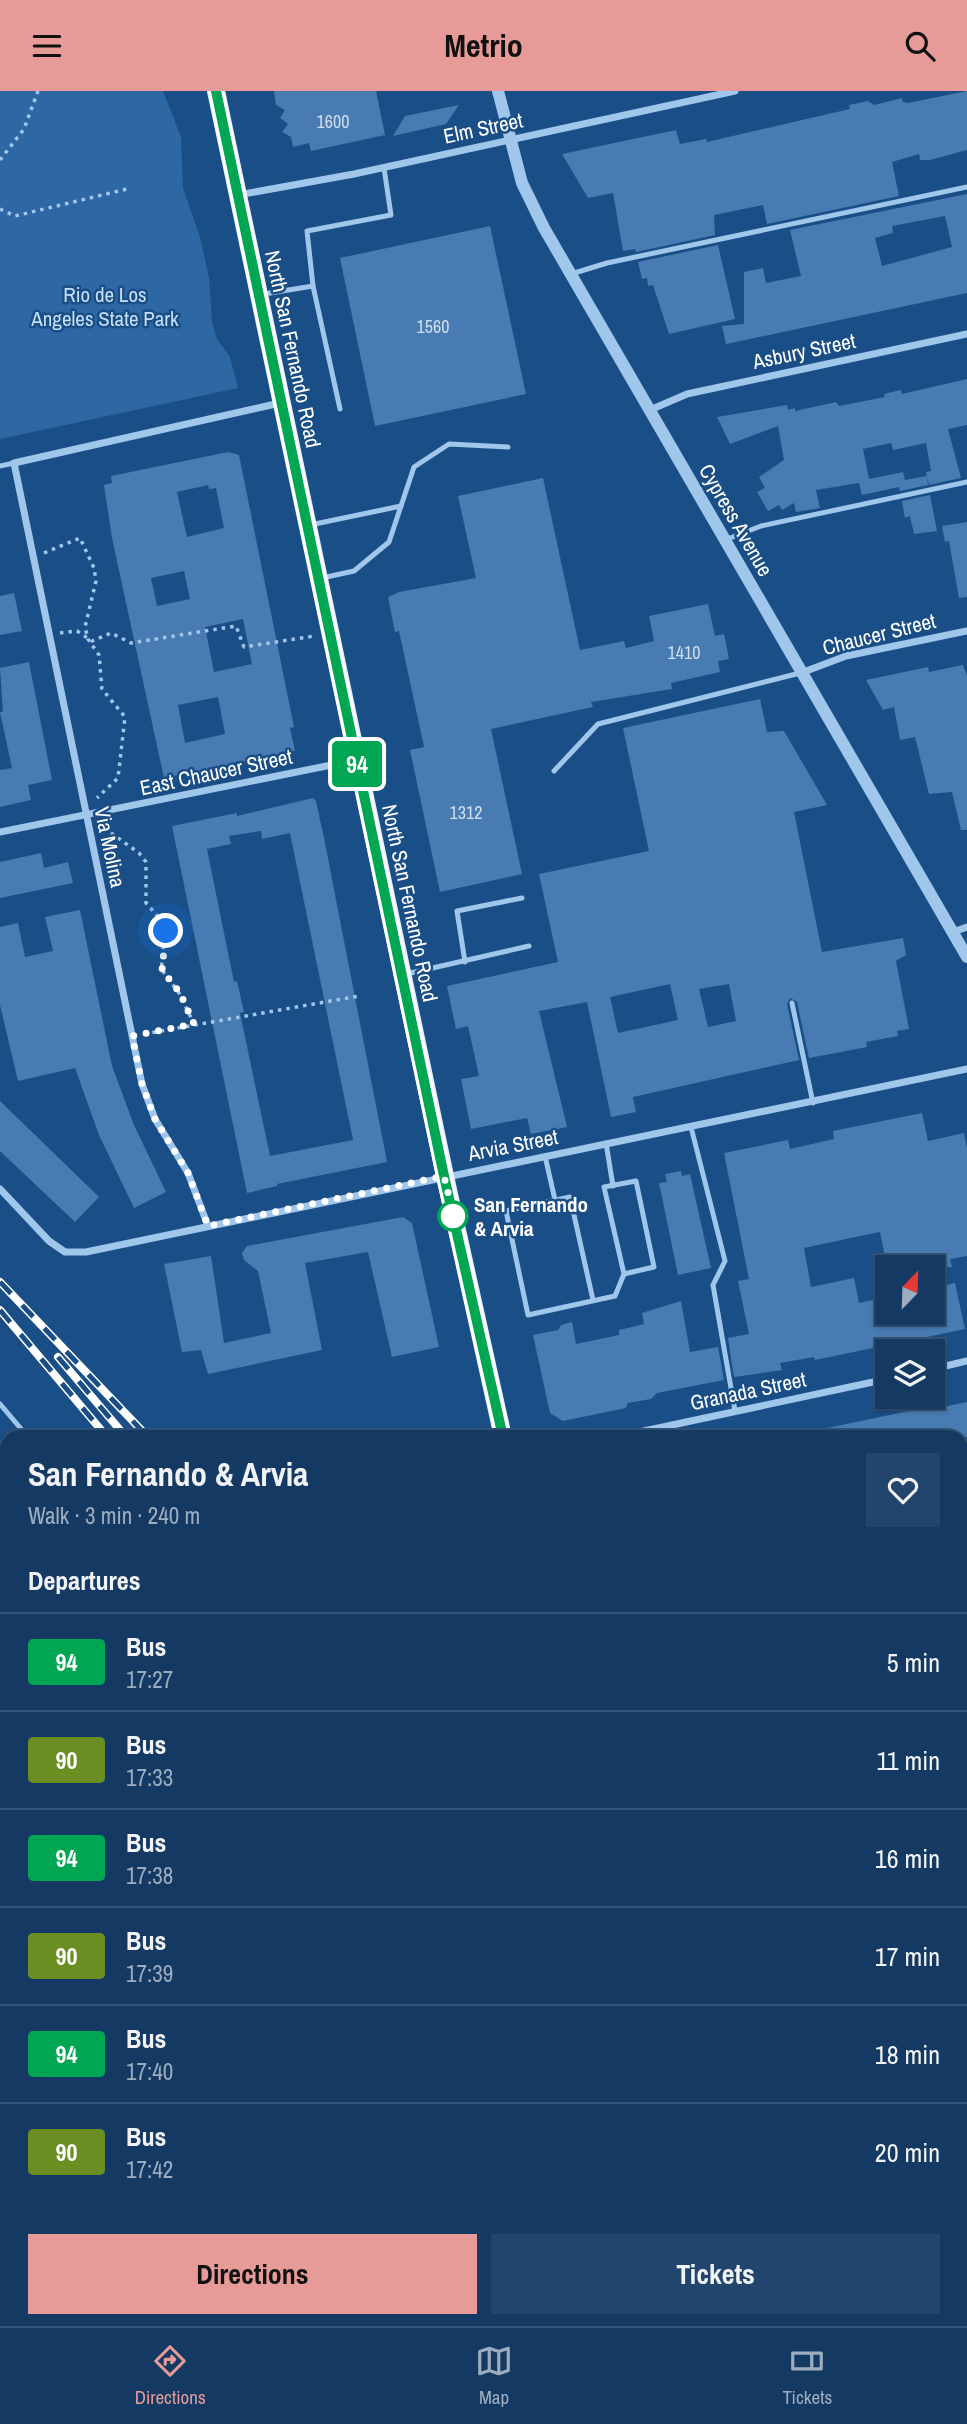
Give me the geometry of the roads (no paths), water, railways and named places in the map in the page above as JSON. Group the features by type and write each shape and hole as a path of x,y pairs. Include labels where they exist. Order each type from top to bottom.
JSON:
{"main road":[{"name":"North San Fernando Road","path":"216,91 444,1176 501,1430"}],"street":[{"name":"Cypress Avenue","path":"498,91 522,183 571,274 967,957"},
{"name":"Elm Street","path":"237,196 384,168 735,91"},
{"name":"Asbury Street","path":"650,409 687,394 967,334"},
{"path":"14,463 280,403"},
{"name":"Via Molina","path":"14,463 142,1084 155,1119 188,1173 208,1226"},
{"name":"Chaucer Street","path":"800,673 846,656 967,631"},
{"name":"East Chaucer Street","path":"0,832 356,760"},
{"path":"953,932 967,927"},
{"name":"Arvia Street","path":"0,1189 50,1241 65,1252 86,1252 967,1069"},
{"path":"945,1366 967,1361"},
{"name":"Granada Street","path":"648,1430 875,1381"}],"lane":[{"path":"340,409 313,286 307,232 391,215 384,168"},
{"path":"571,274 607,263 967,187"},
{"path":"259,295 313,286"},
{"path":"318,579 354,571 389,542 414,467 449,445 508,447"},
{"path":"0,466 14,463"},
{"path":"725,540 761,526 967,482"},
{"path":"307,526 401,506"},
{"path":"554,771 598,724 800,673"},
{"path":"466,962 457,911 522,898"},
{"path":"403,975 529,946"},
{"path":"792,1003 813,1103"},
{"path":"691,1127 725,1261 713,1285 734,1411"},
{"path":"606,1143 614,1186"},
{"path":"545,1156 555,1200"},
{"path":"593,1300 570,1197 506,1211 528,1315 615,1296 624,1274 604,1187 636,1181 654,1267 624,1274"},
{"path":"0,1404 22,1430"}],"railway":[{"path":"0,1282 141,1430"},
{"path":"0,1310 101,1430"},
{"path":"58,1357 120,1430"}],"place":[{"name":"San Fernando & Arvia","path":"453,1216"}],"park label":[{"name":"Rio de Los Angeles State Park","path":"105,306"}]}
